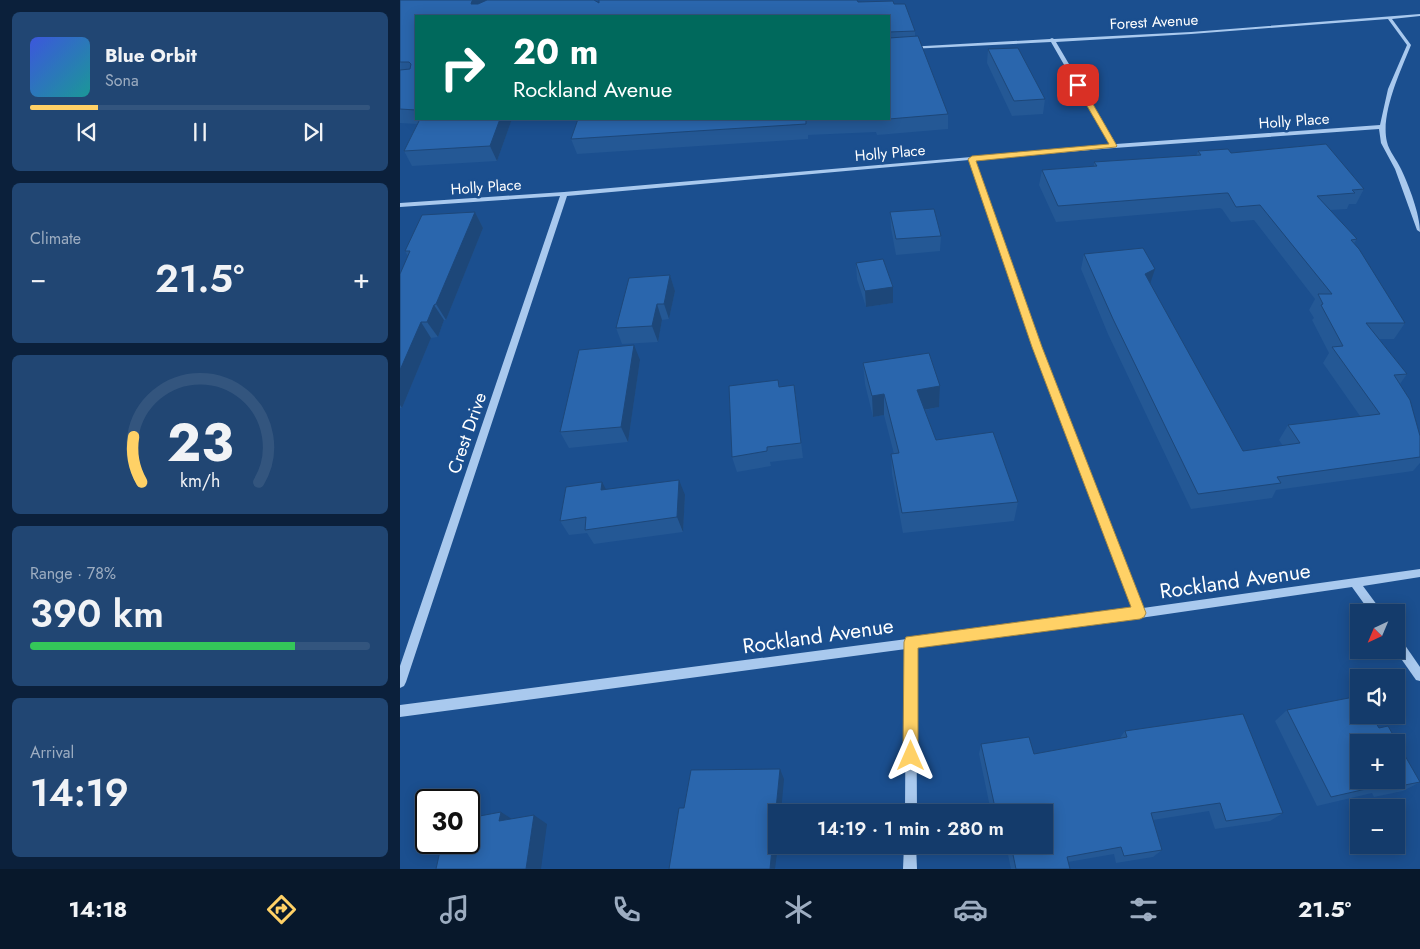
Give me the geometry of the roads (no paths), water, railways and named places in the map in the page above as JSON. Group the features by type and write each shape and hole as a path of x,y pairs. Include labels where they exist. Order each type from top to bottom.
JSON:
{"street":[{"name":"Forest Avenue","path":"890,50 1191,34 1420,15"},
{"path":"1389,17 1409,45 1391,89 1382,127 1384,143 1398,170 1420,230"},
{"path":"1052,40 1114,146"},
{"name":"Holly Place","path":"400,205 564,194 1114,146 1382,127"},
{"path":"972,159 1037,347 1140,613"},
{"name":"Crest Drive","path":"400,682 564,194"},
{"name":"Rockland Avenue","path":"400,710 1140,613 1420,573"},
{"path":"1355,583 1370,604"},
{"path":"910,804 911,642"},
{"path":"1405,655 1420,676"},
{"path":"910,854 910,869"}]}
